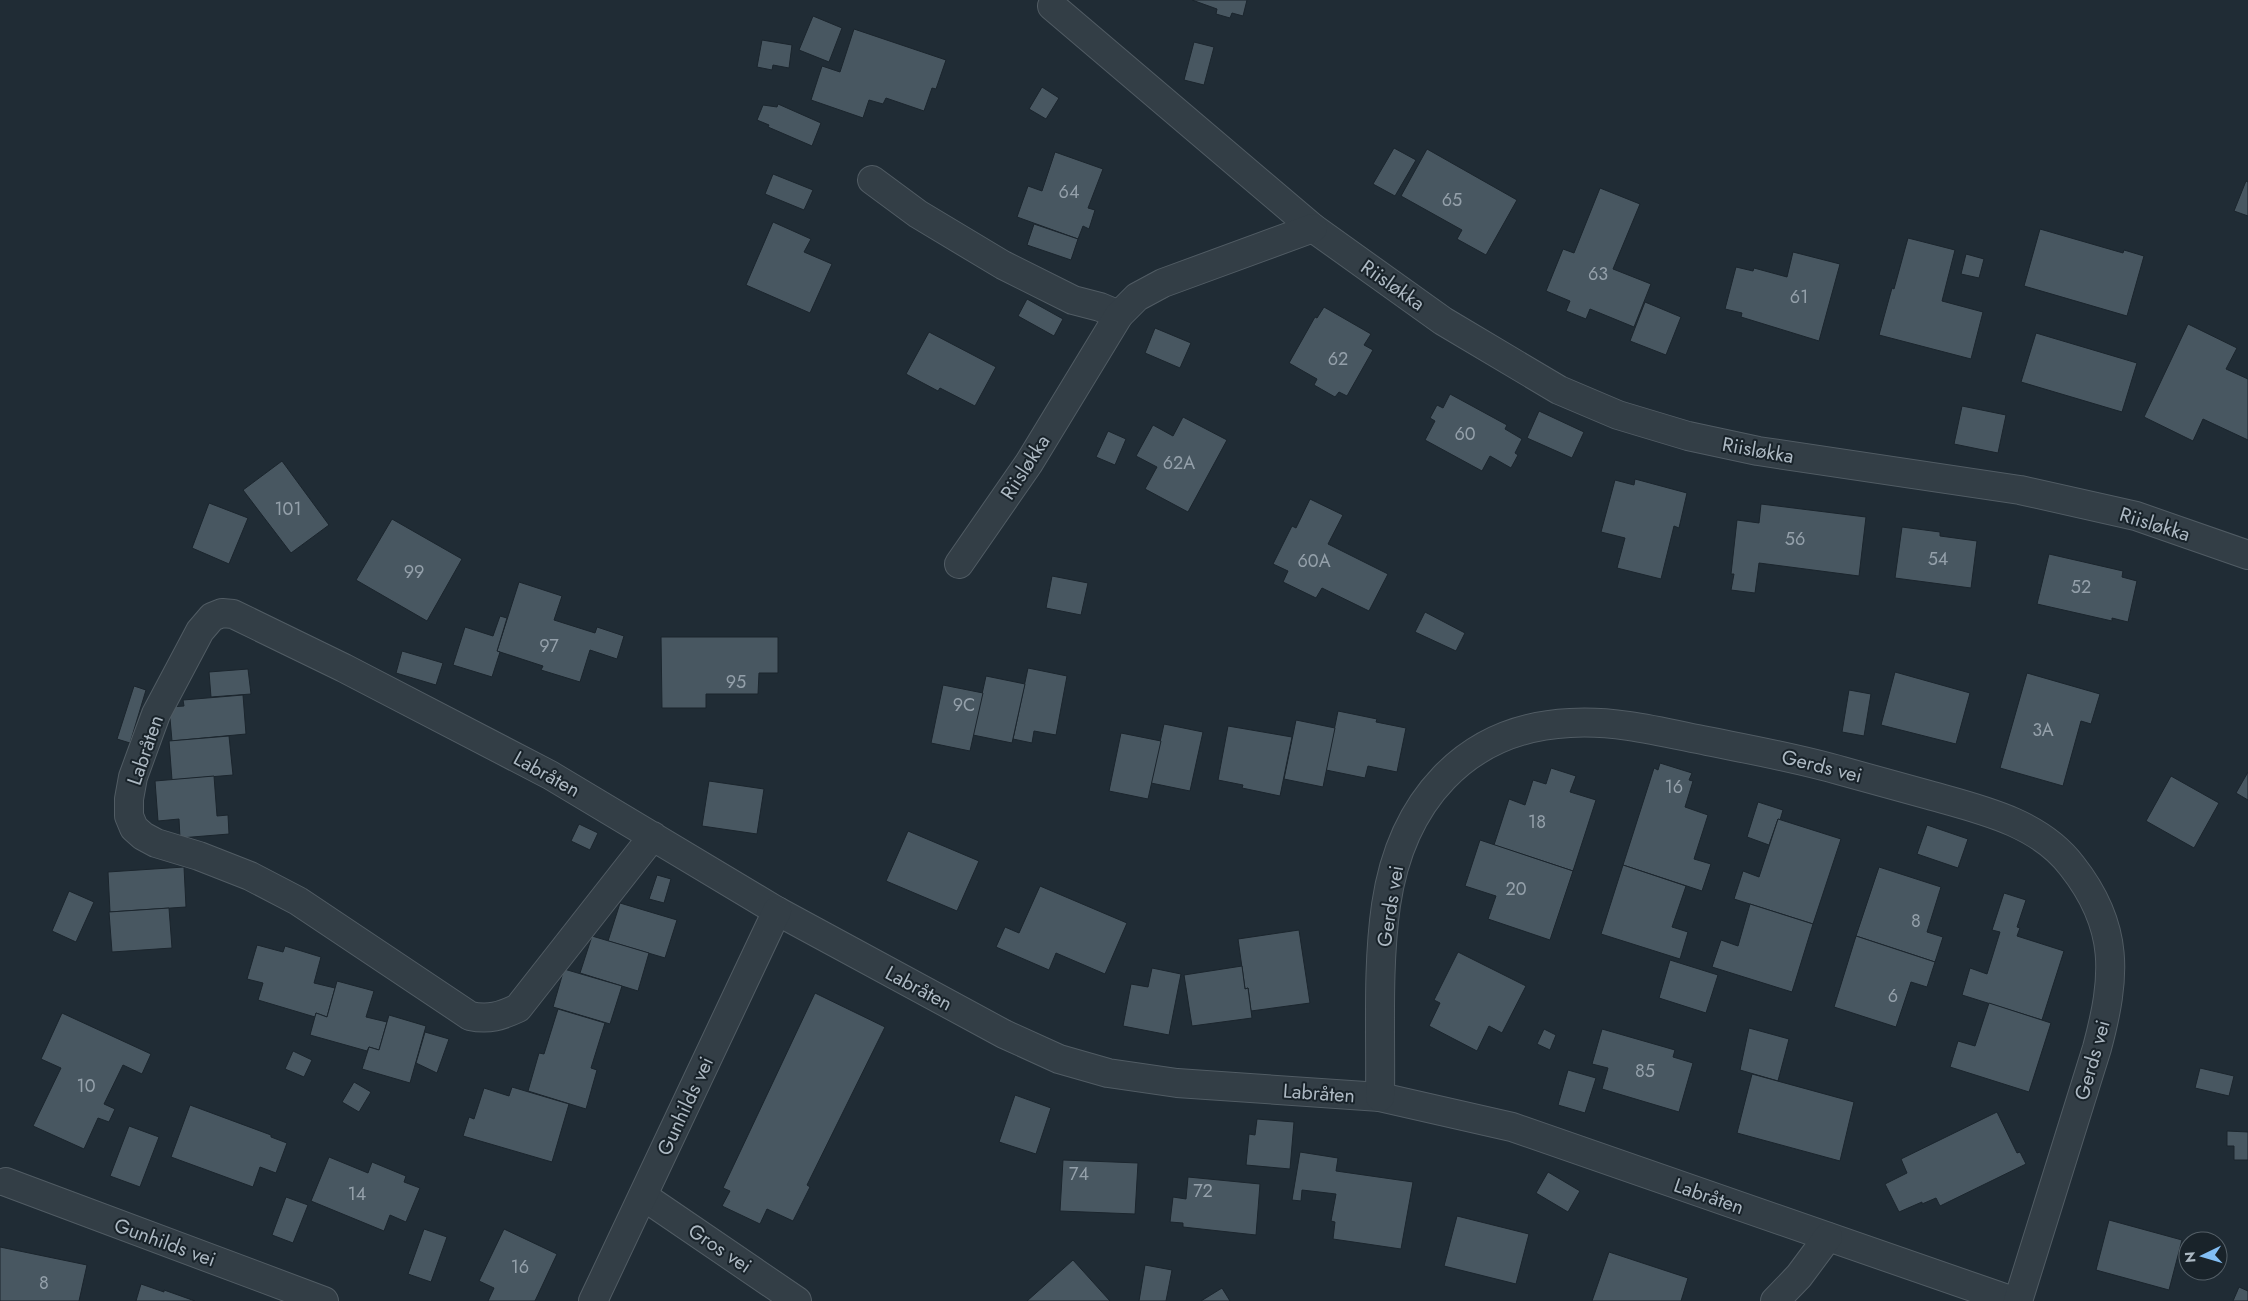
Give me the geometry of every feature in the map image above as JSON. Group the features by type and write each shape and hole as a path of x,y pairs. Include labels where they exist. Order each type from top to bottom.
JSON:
{"street":[{"name":"Riisløkka","path":"1052,6 1313,228 1451,326 1559,390 1618,415 1688,436 1758,451 2020,490 2136,516 2248,555"},
{"path":"872,180 918,214 1003,265 1073,300 1100,307 1119,315"},
{"name":"Riisløkka","path":"958,564 1029,463 1119,315 1138,297 1163,283 1313,228"},
{"name":"Labråten","path":"653,836 518,1008 501,1016 483,1019 470,1016 298,901 250,876 199,856 156,843 143,836 134,828 129,816 129,799 133,777 156,714 200,631 212,617 222,613 233,614 344,668 550,774 653,836 777,911 1004,1034 1059,1059 1108,1073 1177,1082 1380,1097 1512,1127 2012,1301"},
{"name":"Gerds vei","path":"1380,1097 1382,961 1386,913 1398,853 1416,813 1439,782 1466,757 1487,743 1511,732 1538,726 1570,723 1604,723 1658,731 1808,761 1972,807 2021,826 2040,836 2058,850 2072,865 2088,889 2101,915 2109,941 2112,963 2107,1012 2097,1048 2018,1301"},
{"name":"Gunhilds vei","path":"593,1301 777,911"},
{"name":"Gunhilds vei","path":"6,1182 324,1301"},
{"name":"Gros vei","path":"643,1196 797,1301"},
{"path":"1775,1301 1799,1276 1828,1237"}],"building":[{"path":"1192,0 1247,0 1243,16 1232,13 1230,18 1216,14 1217,9"},
{"path":"813,16 842,28 829,62 799,50"},
{"path":"854,29 946,60 936,89 932,88 924,111 886,98 883,104 869,100 863,118 811,100 822,66 840,72"},
{"path":"762,40 792,45 789,68 773,65 772,70 757,67"},
{"path":"1194,42 1214,47 1204,85 1184,80"},
{"path":"1042,87 1059,98 1046,119 1029,109"},
{"path":"778,104 821,123 812,146 768,127 769,125 757,120 763,105 777,107"},
{"path":"1394,148 1416,160 1395,196 1373,184"},
{"path":"1427,149 1517,200 1486,255 1457,239 1462,230 1401,196"},
{"path":"1055,152 1103,169 1088,208 1095,210 1089,229 1083,226 1078,239 1017,217 1028,186 1042,191"},
{"path":"773,174 813,190 804,210 765,194"},
{"path":"2246,181 2248,182 2248,216 2234,211"},
{"path":"1600,188 1640,204 1613,269 1651,284 1634,327 1590,309 1586,319 1566,311 1570,301 1546,291 1563,249 1574,253"},
{"path":"773,222 811,239 804,252 832,264 810,313 746,285"},
{"path":"1034,224 1078,239 1071,260 1027,245"},
{"path":"2040,229 2123,253 2124,250 2144,256 2127,316 2024,286"},
{"path":"1908,238 1955,250 1942,301 1983,312 1971,359 1879,335"},
{"path":"1793,252 1840,264 1819,341 1741,317 1742,313 1725,309 1736,267 1753,271 1754,268 1787,277"},
{"path":"1966,254 1984,259 1979,278 1961,274"},
{"path":"1027,299 1063,319 1054,336 1018,316"},
{"path":"1645,302 1681,317 1666,355 1630,341"},
{"path":"1324,307 1371,334 1364,345 1373,350 1347,396 1339,392 1335,397 1314,385 1317,379 1289,363 1315,317 1317,318"},
{"path":"2188,324 2237,348 2226,369 2248,379 2248,440 2203,419 2193,441 2144,417"},
{"path":"1155,328 1191,343 1180,368 1145,353"},
{"path":"929,332 996,367 975,406 940,388 938,391 906,374"},
{"path":"2036,333 2137,363 2122,412 2021,382"},
{"path":"1450,394 1507,425 1505,429 1522,439 1515,453 1518,455 1511,468 1490,456 1482,471 1425,440 1435,421 1430,418 1437,405 1443,408"},
{"path":"1962,406 2006,415 1998,453 1954,444"},
{"path":"1539,411 1584,432 1572,458 1527,438"},
{"path":"1183,417 1227,440 1188,512 1145,489 1157,467 1136,456 1153,425 1173,436"},
{"path":"1108,431 1126,439 1115,465 1096,457"},
{"path":"282,461 329,525 291,553 243,490"},
{"path":"1635,479 1687,493 1679,528 1674,526 1661,579 1617,568 1625,538 1601,532 1615,480 1634,485"},
{"path":"1310,499 1343,515 1328,544 1388,574 1369,611 1322,588 1316,598 1283,582 1288,571 1273,564 1292,526 1296,528"},
{"path":"209,503 248,518 229,564 192,548"},
{"path":"1761,504 1866,517 1859,576 1759,563 1755,593 1731,590 1734,574 1731,574 1737,520 1759,523"},
{"path":"392,519 462,559 427,621 356,580"},
{"path":"1902,527 1940,532 1940,536 1977,541 1971,588 1895,578"},
{"path":"2049,554 2123,571 2122,577 2137,581 2128,622 2112,618 2112,621 2037,604"},
{"path":"1052,576 1088,583 1081,615 1046,608"},
{"path":"519,582 562,596 554,620 595,633 597,627 624,636 617,659 590,650 580,682 541,670 543,666 497,651"},
{"path":"1425,612 1465,633 1456,651 1415,632"},
{"path":"500,616 507,618 497,651 500,652 492,677 453,665 465,627 493,636"},
{"path":"661,637 778,637 778,673 759,673 758,694 706,694 706,708 662,708"},
{"path":"402,651 443,663 436,685 396,673"},
{"path":"1028,668 1067,676 1056,735 1034,731 1032,743 1013,739"},
{"path":"248,669 251,694 211,697 209,672"},
{"path":"1895,672 1970,693 1956,744 1881,725"},
{"path":"2027,673 2100,694 2091,724 2081,721 2063,786 2000,768"},
{"path":"986,676 1025,684 1012,743 973,735"},
{"path":"943,685 983,693 970,751 931,743"},
{"path":"134,686 146,690 130,743 117,739"},
{"path":"1849,690 1871,694 1864,736 1842,732"},
{"path":"243,695 246,734 172,741 169,707 184,706 183,700"},
{"path":"1338,711 1377,719 1376,722 1406,728 1397,772 1368,766 1365,778 1326,770"},
{"path":"1296,720 1335,728 1323,787 1284,779"},
{"path":"1164,724 1203,732 1190,791 1151,783"},
{"path":"1228,726 1292,737 1280,796 1242,788 1243,785 1218,780"},
{"path":"1121,733 1161,741 1148,799 1109,791"},
{"path":"229,736 233,775 172,780 169,741"},
{"path":"1660,763 1692,773 1689,780 1693,781 1685,807 1708,815 1694,859 1711,864 1702,891 1623,865 1654,768 1658,770"},
{"path":"1551,768 1576,776 1570,792 1596,800 1573,871 1494,845 1509,799 1525,805 1533,780 1546,784"},
{"path":"2248,772 2248,800 2236,793"},
{"path":"214,776 217,816 228,815 229,834 180,838 179,819 158,821 155,781"},
{"path":"2171,776 2219,803 2194,848 2146,821"},
{"path":"709,781 764,789 757,834 702,826"},
{"path":"1758,802 1783,810 1769,845 1747,837"},
{"path":"1778,819 1841,839 1813,924 1734,899 1743,871 1759,877"},
{"path":"579,824 598,833 590,850 571,841"},
{"path":"1927,825 1968,839 1958,868 1917,854"},
{"path":"908,831 979,861 957,911 886,881"},
{"path":"1480,840 1573,871 1550,940 1488,919 1496,896 1465,886"},
{"path":"1623,865 1686,886 1672,927 1688,932 1680,959 1601,934"},
{"path":"184,867 186,907 110,912 108,872"},
{"path":"1879,867 1941,887 1927,932 1943,937 1935,962 1856,936"},
{"path":"657,875 671,879 664,903 649,899"},
{"path":"1040,886 1127,923 1105,974 1056,953 1049,970 996,947 1005,927 1019,933"},
{"path":"69,891 94,902 76,942 52,931"},
{"path":"2004,893 2026,900 2017,927 2020,928 2017,936 2064,951 2042,1020 1962,995 1970,968 1987,974 2000,932 1992,930"},
{"path":"620,903 677,920 665,958 608,941"},
{"path":"1750,904 1813,924 1792,992 1712,967 1721,940 1738,946"},
{"path":"169,908 172,948 112,952 109,912"},
{"path":"1299,930 1310,1003 1251,1011 1248,988 1245,989 1238,939"},
{"path":"592,936 649,953 638,991 580,973"},
{"path":"1856,936 1935,962 1927,987 1911,982 1896,1027 1834,1007"},
{"path":"257,945 283,952 285,946 321,957 314,983 335,988 327,1017 316,1013 315,1017 258,1000 263,983 247,979"},
{"path":"1458,952 1526,986 1502,1033 1489,1026 1477,1051 1429,1026 1440,1003 1434,1000"},
{"path":"1670,960 1718,975 1706,1013 1659,998"},
{"path":"1242,966 1245,989 1248,988 1252,1018 1192,1026 1184,975"},
{"path":"1152,968 1181,974 1169,1035 1123,1026 1131,984 1148,987"},
{"path":"564,969 622,986 610,1024 553,1007"},
{"path":"337,981 374,991 366,1017 387,1022 379,1050 369,1047 367,1051 310,1035 316,1013 327,1017"},
{"path":"815,993 885,1027 807,1185 810,1187 793,1221 767,1209 760,1224 722,1206 730,1191 723,1188"},
{"path":"1989,1003 2051,1023 2029,1092 1950,1067 1958,1041 1975,1046"},
{"path":"558,1009 605,1023 591,1068 597,1070 586,1109 528,1091 539,1053 544,1054"},
{"path":"62,1013 151,1054 142,1074 123,1065 104,1104 115,1109 109,1122 98,1118 84,1149 33,1126 61,1068 41,1059"},
{"path":"389,1015 426,1026 410,1083 362,1069 369,1047 379,1050"},
{"path":"1749,1028 1789,1039 1778,1081 1740,1070"},
{"path":"1544,1029 1556,1035 1550,1050 1537,1044"},
{"path":"1602,1029 1675,1050 1673,1057 1693,1063 1679,1112 1602,1089 1608,1068 1592,1064"},
{"path":"425,1032 449,1039 437,1073 416,1063"},
{"path":"293,1051 312,1060 304,1077 285,1069"},
{"path":"2200,1068 2234,1076 2229,1096 2195,1088"},
{"path":"1568,1070 1596,1078 1585,1113 1558,1105"},
{"path":"1752,1074 1854,1102 1840,1161 1737,1133"},
{"path":"354,1082 371,1092 359,1112 342,1102"},
{"path":"512,1087 569,1104 552,1162 463,1136 469,1117 474,1119 484,1088 509,1096"},
{"path":"1015,1095 1051,1108 1036,1154 999,1142"},
{"path":"190,1105 271,1135 271,1137 287,1143 276,1173 260,1167 253,1187 171,1157"},
{"path":"1997,1112 2017,1153 2020,1152 2026,1164 1940,1206 1936,1198 1899,1212 1885,1184 1907,1173 1901,1159"},
{"path":"1257,1119 1294,1122 1290,1169 1246,1165 1249,1134 1255,1135"},
{"path":"129,1126 159,1137 140,1187 110,1176"},
{"path":"2227,1131 2248,1132 2248,1160 2234,1160 2234,1146 2227,1146"},
{"path":"1300,1152 1338,1158 1336,1171 1413,1182 1401,1249 1333,1239 1335,1222 1331,1221 1336,1194 1302,1190 1301,1201 1292,1200"},
{"path":"329,1157 368,1173 372,1162 406,1176 404,1182 420,1188 406,1222 390,1215 384,1231 311,1201"},
{"path":"1063,1160 1138,1163 1135,1214 1060,1211"},
{"path":"1548,1172 1580,1191 1568,1212 1536,1193"},
{"path":"1188,1177 1260,1184 1256,1235 1183,1227 1183,1223 1170,1222 1173,1197 1186,1199"},
{"path":"286,1197 308,1205 293,1243 272,1235"},
{"path":"1457,1216 1529,1234 1516,1284 1444,1266"},
{"path":"2109,1220 2178,1239 2178,1255 2169,1290 2096,1270"},
{"path":"424,1229 447,1237 431,1282 408,1274"},
{"path":"504,1229 557,1254 535,1301 488,1301 494,1288 479,1281"},
{"path":"0,1247 87,1265 79,1301 0,1301"},
{"path":"1609,1252 1688,1278 1681,1301 1592,1301"},
{"path":"1073,1260 1110,1301 1027,1301"},
{"path":"1145,1265 1172,1270 1166,1301 1139,1301"},
{"path":"141,1284 164,1292 164,1290 195,1301 136,1301"},
{"path":"2239,1287 2248,1291 2248,1301 2233,1301"},
{"path":"1222,1288 1230,1301 1201,1301"}]}
